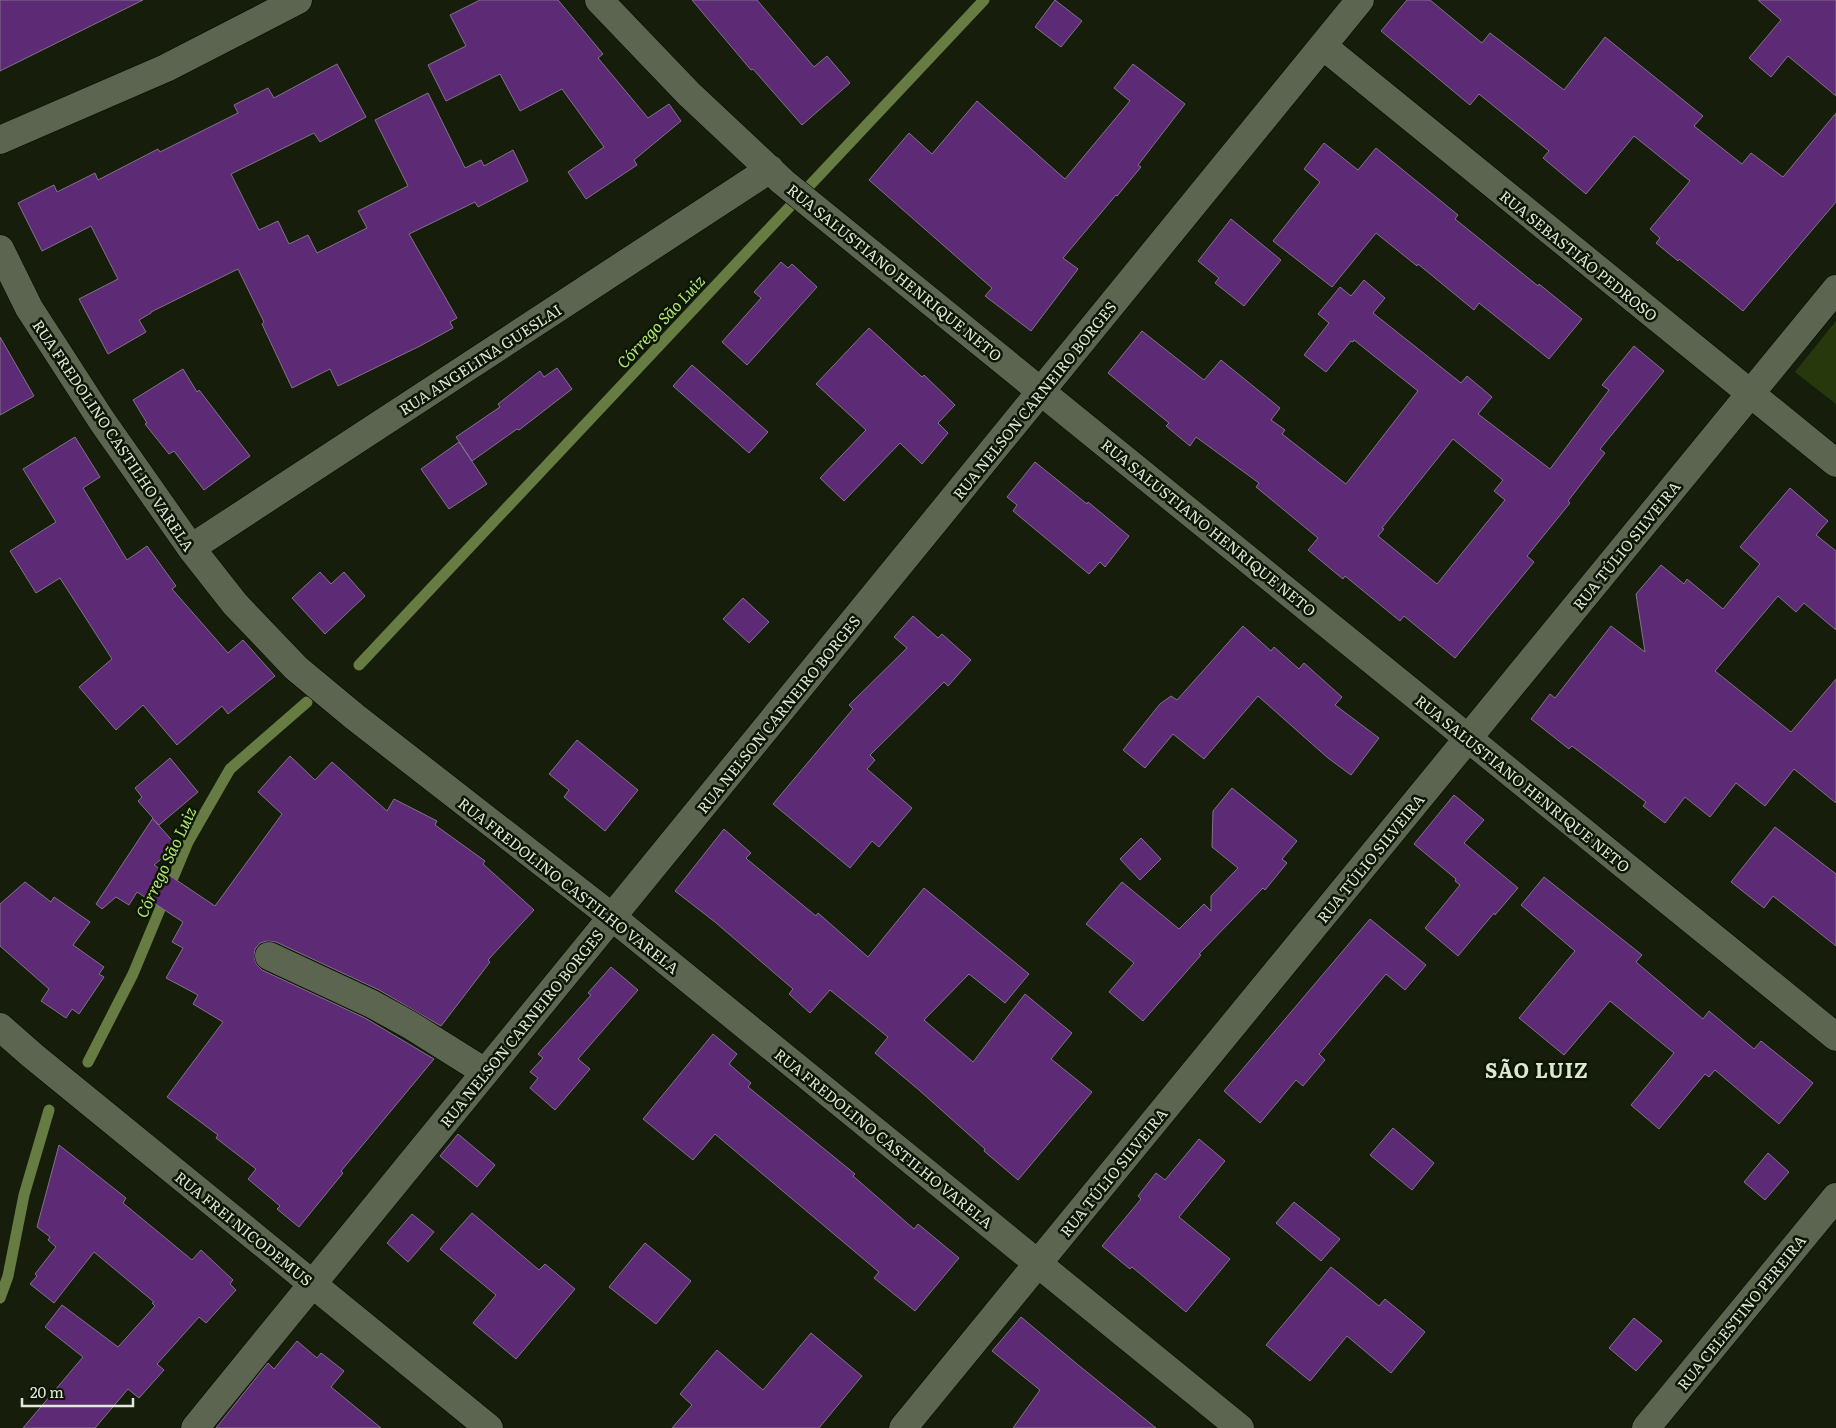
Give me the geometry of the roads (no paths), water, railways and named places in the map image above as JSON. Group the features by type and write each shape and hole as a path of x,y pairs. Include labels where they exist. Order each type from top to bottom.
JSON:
{"street":[{"path":"0,140 166,68 298,0"},
{"name":"RUA SALUSTIANO HENRIQUE NETO","path":"599,0 689,94 776,175 1836,1037"},
{"name":"RUA NELSON CARNEIRO BORGES","path":"195,1428 1360,0"},
{"name":"RUA SEBASTIÃO PEDROSO","path":"1322,46 1836,463"},
{"name":"RUA ANGELINA GUESLAI","path":"191,548 776,175"},
{"name":"RUA FREDOLINO CASTILHO VARELA","path":"0,249 34,316 102,421 191,548 235,604 296,668 354,717 612,917 1240,1428"},
{"name":"RUA TÚLIO SILVEIRA","path":"903,1428 1836,289"},
{"path":"269,956 372,1004 410,1025 485,1072"},
{"name":"RUA FREI NICODEMUS","path":"0,1027 489,1428"},
{"name":"RUA CELESTINO PEREIRA","path":"1646,1428 1836,1196"}],"waterway":[{"name":"Córrego São Luiz","path":"359,665 984,0"},
{"name":"Córrego São Luiz","path":"88,1062 133,974 188,842 230,769 307,702"},
{"name":"Córrego São Luiz","path":"0,1298 8,1276 24,1195 49,1110"}],"district":[{"name":"SÃO LUIZ","path":"1537,1069"}]}
